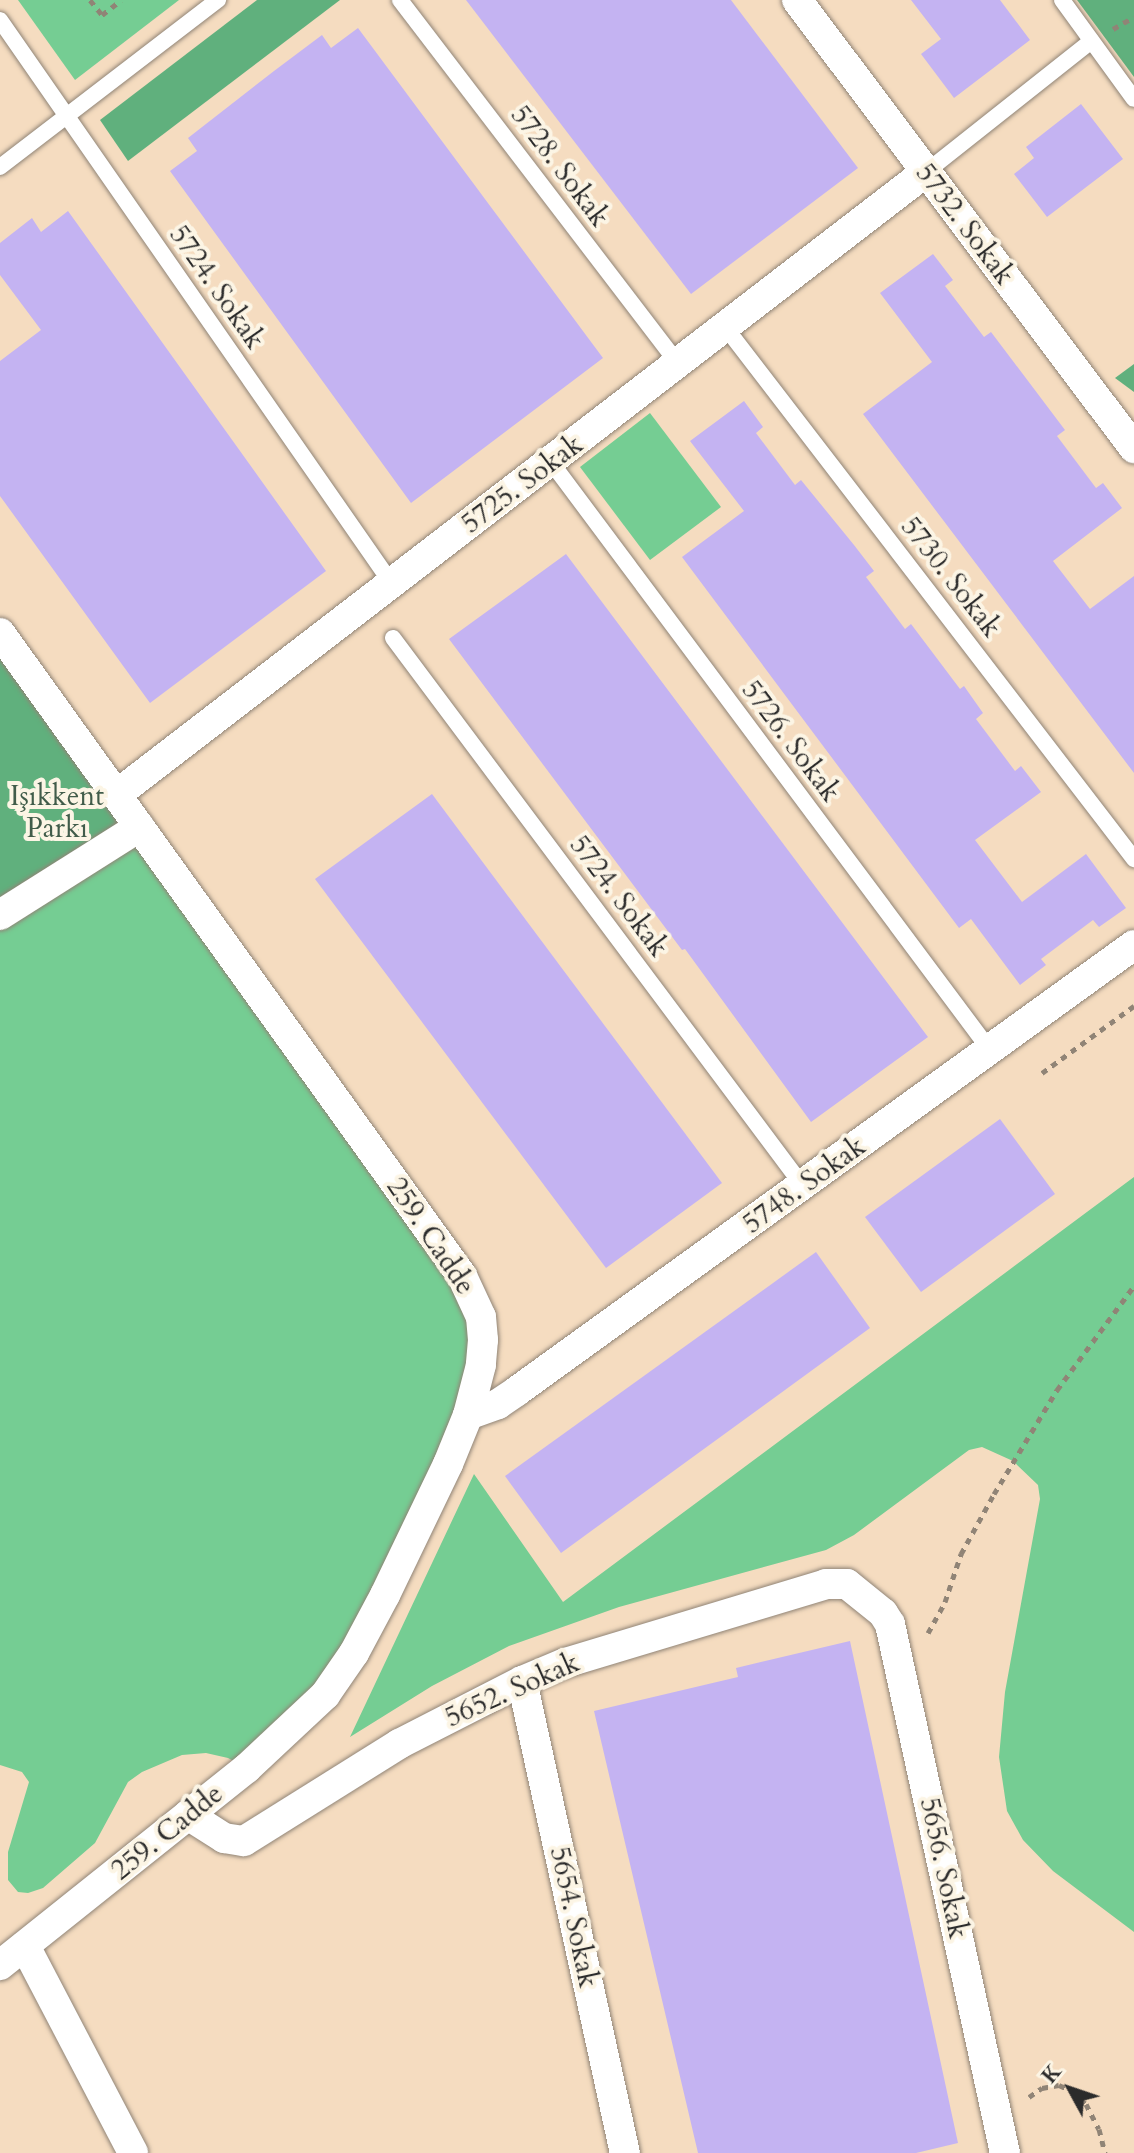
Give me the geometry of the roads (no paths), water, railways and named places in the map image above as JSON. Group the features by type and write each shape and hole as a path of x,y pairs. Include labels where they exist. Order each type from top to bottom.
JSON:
{"street":[{"name":"5732. Sokak","path":"797,0 926,172 1124,423 1134,448"},
{"name":"5725. Sokak","path":"116,795 926,172"},
{"name":"259. Cadde","path":"0,633 473,1295 481,1317 483,1340 481,1365 468,1415 392,1582 354,1653 325,1695 290,1731 0,1965"},
{"path":"0,915 139,827"},
{"name":"5748. Sokak","path":"468,1415 517,1391 1134,945"},
{"name":"5652. Sokak","path":"188,1815 233,1842 244,1841 399,1744 522,1681 579,1659 826,1584 847,1584 861,1593"},
{"name":"5656. Sokak","path":"861,1593 887,1618 900,1663 1005,2153"},
{"name":"5654. Sokak","path":"522,1681 625,2153"},
{"path":"25,1946 133,2153"}],"lane":[{"path":"0,167 218,0"},
{"name":"5728. Sokak","path":"400,0 678,364"},
{"path":"1062,0 1134,99"},
{"name":"5724. Sokak","path":"0,20 392,584"},
{"path":"926,172 1091,41"},
{"name":"5730. Sokak","path":"726,328 1134,859"},
{"name":"5726. Sokak","path":"551,462 990,1050"},
{"name":"5724. Sokak","path":"393,638 803,1186"}],"park label":[{"name":"Işıkkent Parkı","path":"57,812"}]}
